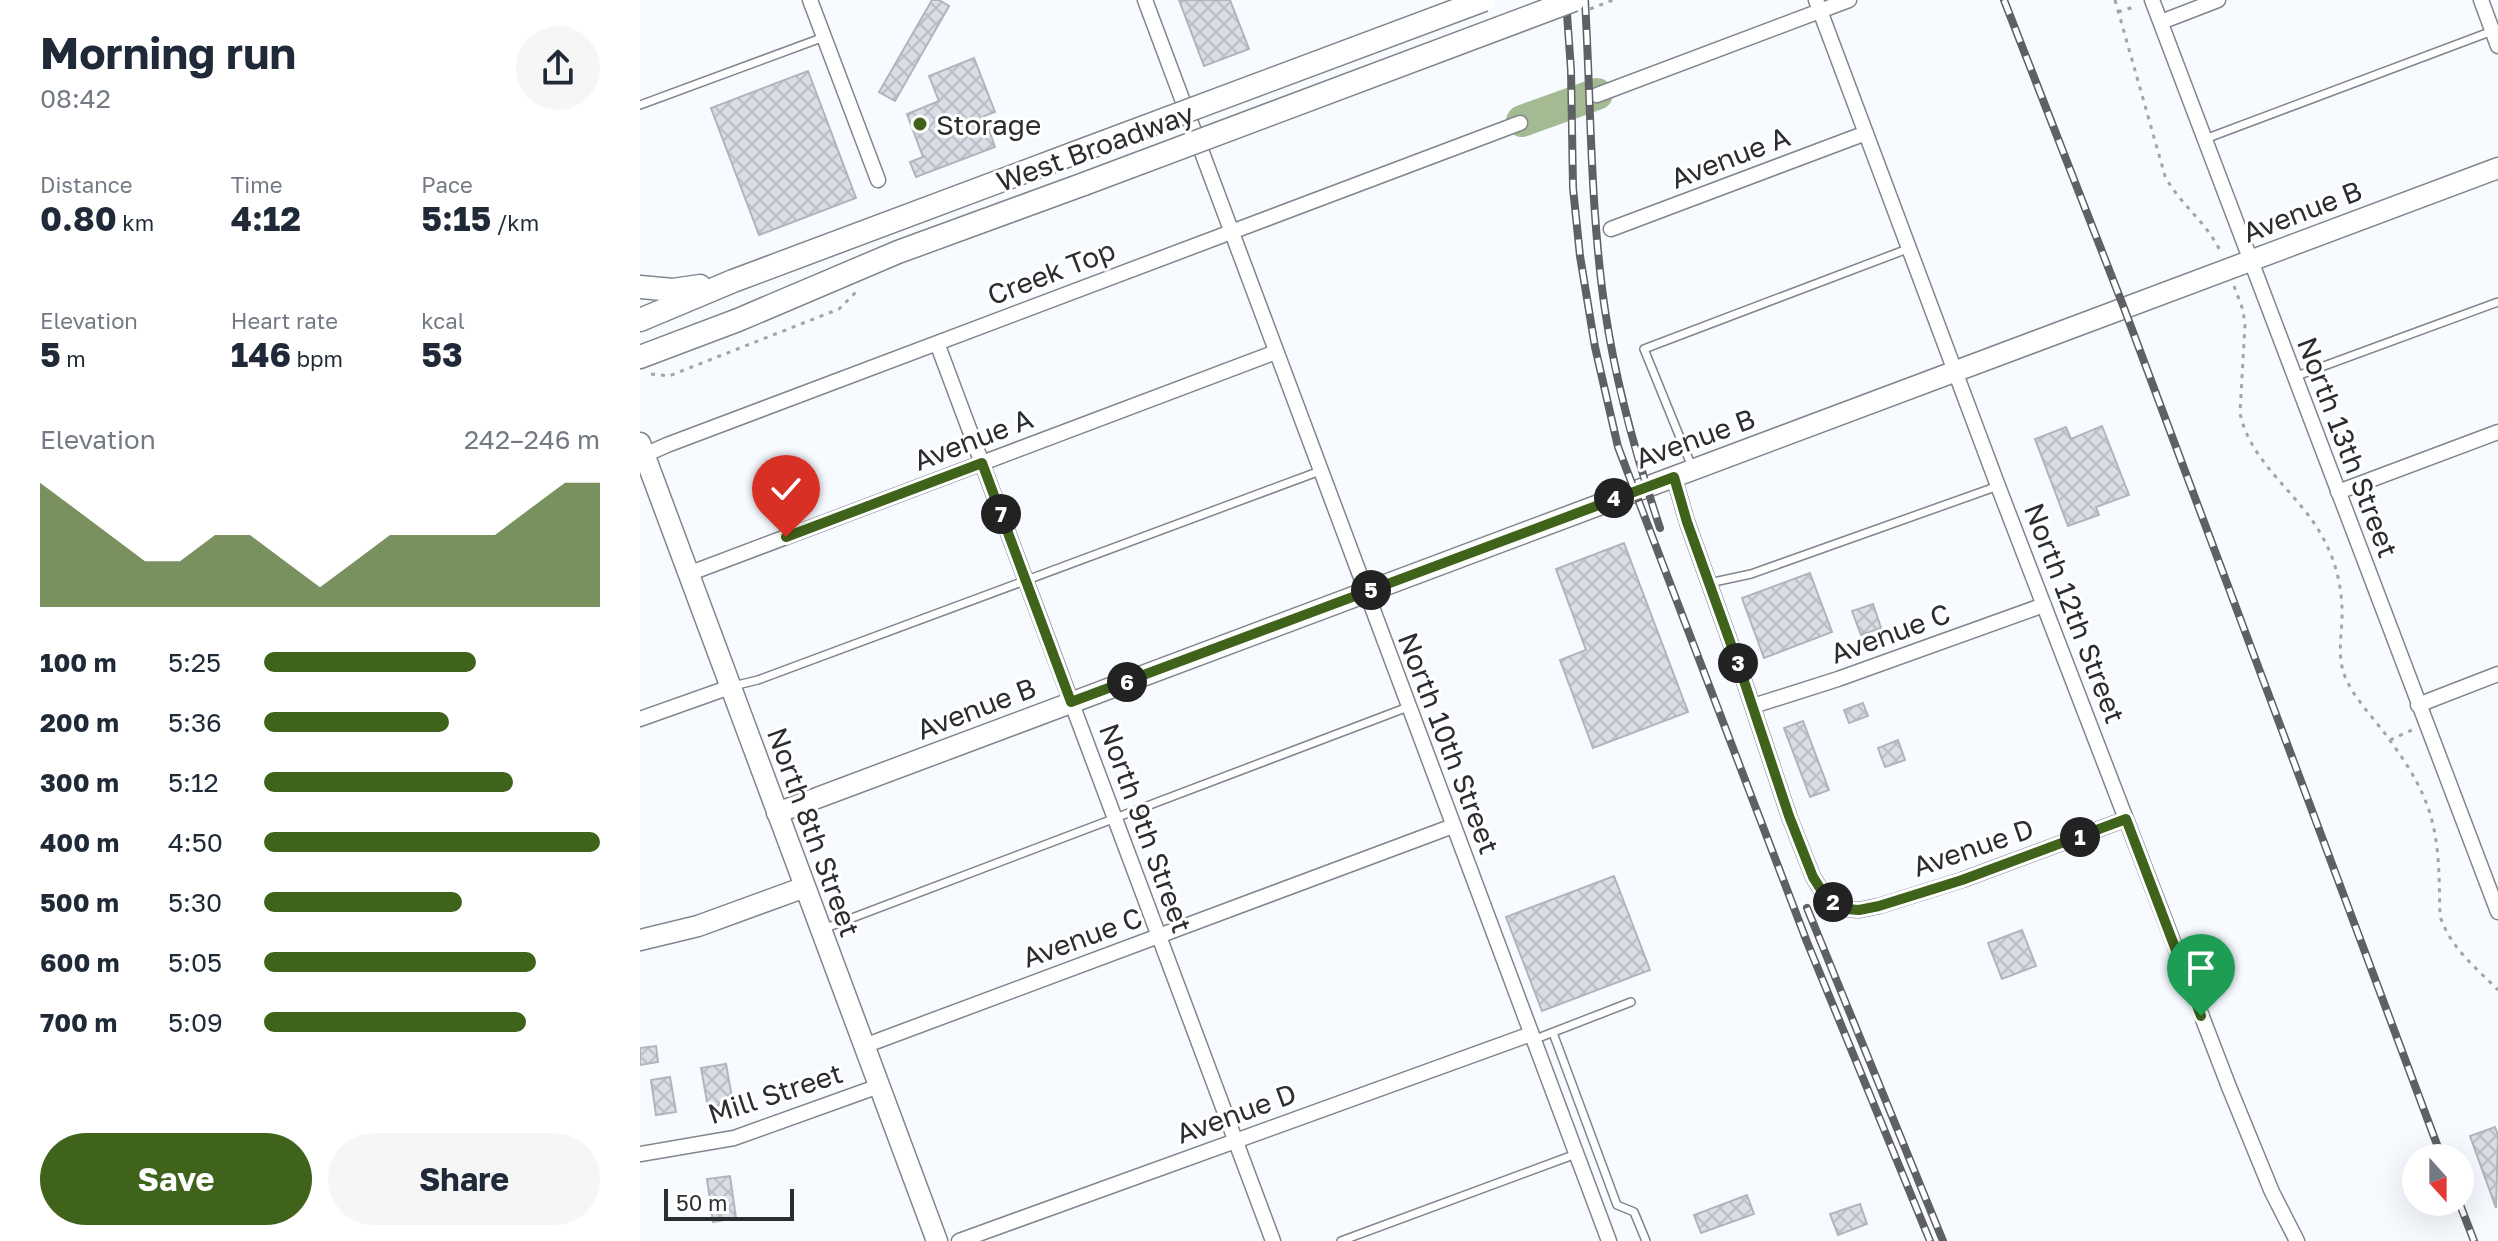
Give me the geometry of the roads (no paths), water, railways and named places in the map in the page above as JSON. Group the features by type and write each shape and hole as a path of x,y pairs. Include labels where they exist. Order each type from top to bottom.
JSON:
{"main road":[{"name":"West Broadway","path":"640,320 733,281 1484,0"},
{"name":"West Broadway","path":"644,365 738,320 898,252 1574,0"},
{"path":"640,287 673,290 733,281"}],"street":[{"path":"810,0 878,180"},
{"name":"North 10th Street","path":"1145,0 1609,1241"},
{"path":"1597,95 1818,6 1849,0"},
{"path":"2161,22 2218,0"},
{"path":"2481,0 2495,30 2498,46"},
{"name":"North 13th Street","path":"2148,2 2161,22 2498,912"},
{"name":"North 12th Street","path":"1818,6 2234,1100 2272,1192 2297,1241"},
{"name":"Creek Top","path":"641,452 1520,123"},
{"name":"Avenue A","path":"1611,229 1866,133"},
{"name":"Avenue B","path":"777,813 2498,168"},
{"name":"North 9th Street","path":"937,343 1273,1241"},
{"name":"Avenue A","path":"688,574 1276,352"},
{"path":"2338,492 2498,432"},
{"name":"North 8th Street","path":"641,452 937,1241"},
{"path":"1683,473 1687,522 1753,706"},
{"name":"Avenue C","path":"1753,706 2044,605"},
{"path":"2418,705 2498,674"},
{"path":"640,719 730,687"},
{"name":"Avenue D","path":"1753,706 1789,816 1813,877 1825,896 1846,909 1879,906 1962,880 2126,819"},
{"name":"Avenue C","path":"864,1046 1453,826"},
{"path":"640,940 698,926 805,887"},
{"name":"Avenue D","path":"959,1241 1532,1037"},
{"name":"Mill Street","path":"640,1154 734,1138 879,1086"}],"lane":[{"path":"2205,139 2495,30"},
{"path":"640,105 824,37"},
{"path":"1683,473 1644,349 1910,248"},
{"path":"2294,377 2498,302"},
{"path":"730,687 758,680 1320,471"},
{"path":"1709,583 1751,574 1998,486"},
{"path":"820,930 1408,707"},
{"path":"1532,1037 1553,1033 1631,1002"},
{"path":"1553,1033 1617,1205 1634,1212 1646,1241"},
{"path":"1341,1241 1576,1154"}],"waterway":[{"path":"1522,121 1597,94"}],"railway":[{"path":"1566,0 1573,188 1580,256 1595,347 1618,447 1807,942 1930,1241"},
{"path":"1585,0 1594,194 1605,310 1628,420 1660,528"},
{"path":"2004,0 2124,308 2437,1144"},
{"path":"1807,908 1943,1241"},
{"path":"2464,1216 2474,1241"}],"place":[{"name":"Storage","path":"920,124"}]}
